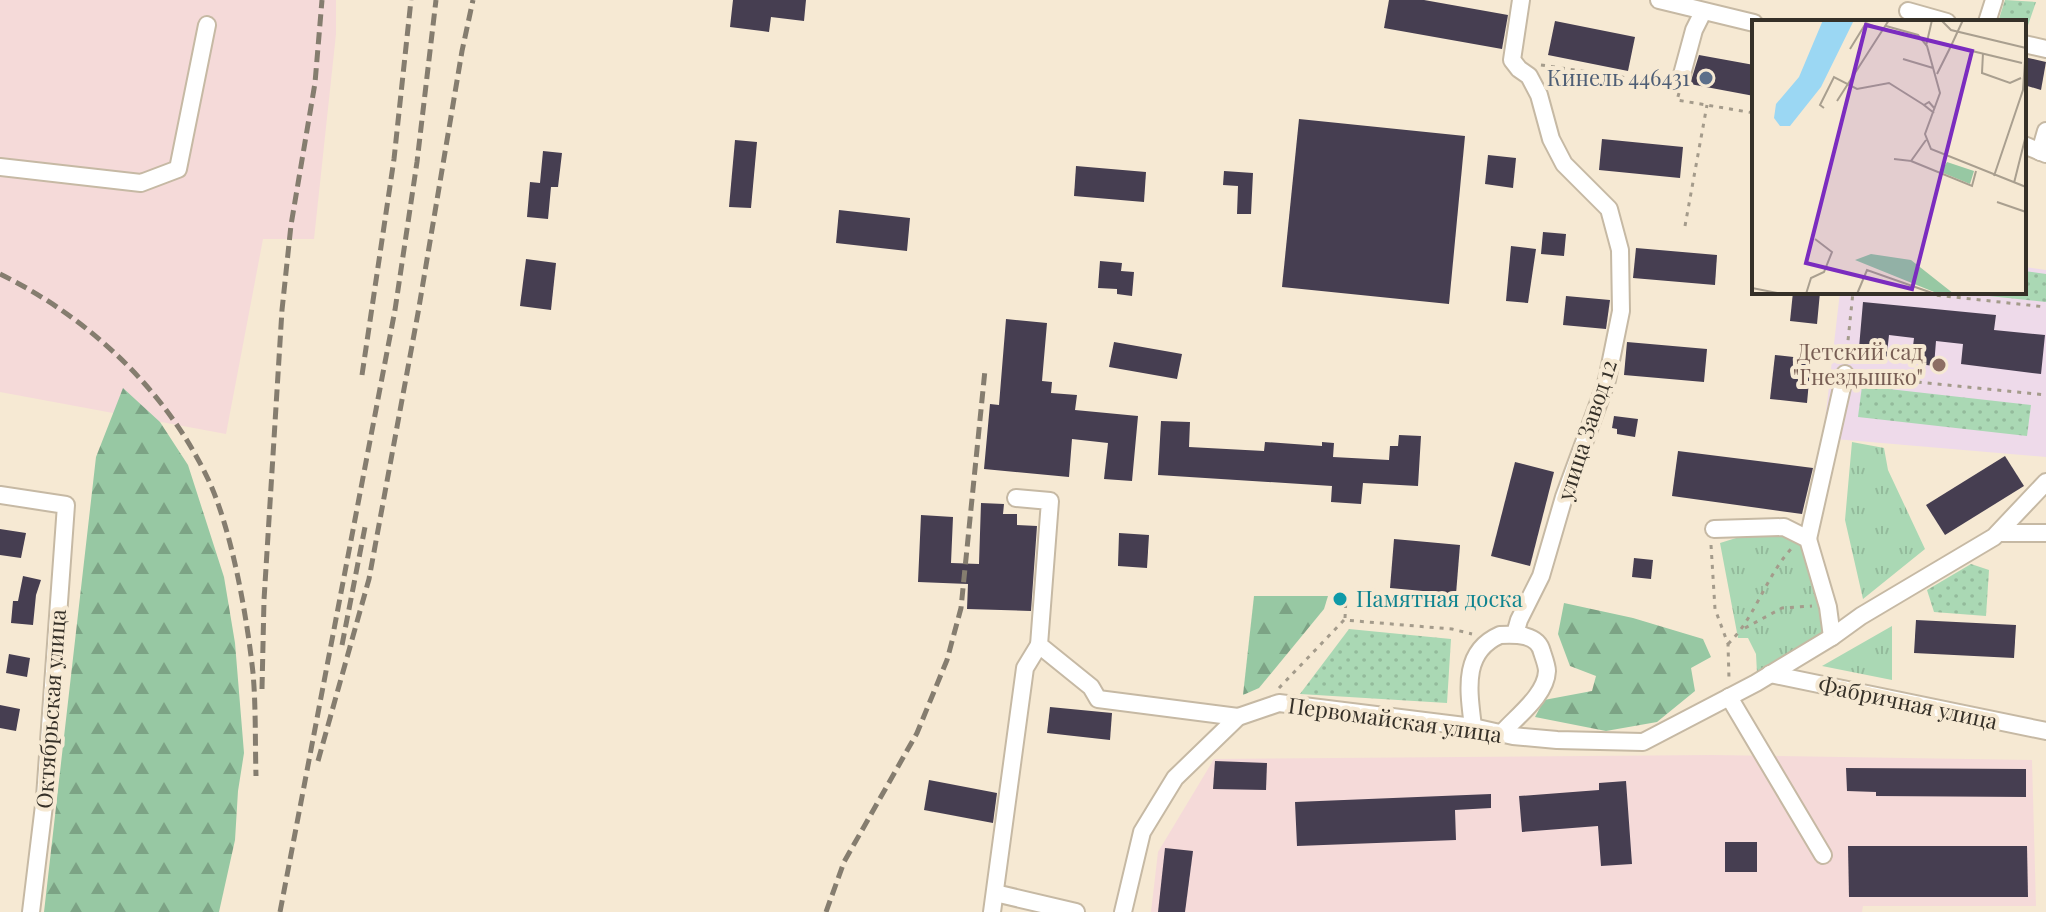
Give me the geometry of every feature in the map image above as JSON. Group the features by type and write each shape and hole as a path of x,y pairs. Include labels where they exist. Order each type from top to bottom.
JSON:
{"street":[{"name":"улица Завод 12","path":"1515,634 1541,576 1564,497 1607,380 1621,311 1620,250 1609,209 1564,164 1551,139 1539,95 1529,76 1512,60 1521,0"},
{"path":"1659,0 1752,23"},
{"path":"1988,20 1994,0"},
{"path":"1908,11 1940,20"},
{"path":"1680,82 1694,30 1703,12"},
{"path":"0,167 141,183 178,169 207,25"},
{"path":"2026,44 2046,49"},
{"path":"2043,153 2046,131"},
{"path":"1832,637 1828,607 1808,539 1845,374"},
{"path":"2000,533 2046,482"},
{"name":"Октябрьская улица","path":"0,495 66,505 45,797 31,912"},
{"path":"992,912 1025,668 1039,645 1050,501 1016,498"},
{"path":"1712,535 1784,527 1808,539"},
{"path":"2000,533 2046,533"},
{"name":"Первомайская улица","path":"1123,912 1142,832 1175,778 1238,717 1279,703 1473,727 1513,736 1643,742 1770,674 2000,533"},
{"path":"1473,727 1469,674 1476,653 1492,638 1515,634 1531,638 1541,647 1547,671 1540,689 1503,732"},
{"path":"1039,645 1091,687 1098,699 1238,717"},
{"name":"Фабричная улица","path":"1770,674 2046,731"},
{"path":"1729,697 1823,855"},
{"path":"995,893 1076,912"}],"path":[{"path":"1542,65 1680,82 1677,100 1752,113"},
{"path":"1685,226 1707,105"},
{"path":"1853,294 1845,374 2046,395"},
{"path":"1926,294 2046,307"},
{"path":"1712,535 1715,609 1728,644 1729,697"},
{"path":"1743,630 1789,550 1808,539"},
{"path":"1258,710 1344,620 1346,598"},
{"path":"1728,644 1743,630 1782,608 1828,607"},
{"path":"1344,620 1452,629 1492,638"}],"shaded area":[{"path":"0,0 336,0 336,34 314,239 263,239 226,434 0,392"},
{"name":"Детский сад \"Гнездышко\"","path":"2026,267 2046,270 2046,457 1823,438 1840,294 2026,294"},
{"path":"1712,755 2032,760 2036,906 1863,906 1862,912 1151,912 1158,852 1214,759"}],"green space":[{"path":"2005,0 2036,2 2026,31 2026,20 1999,20"},
{"path":"2026,271 2046,274 2046,302 1970,294 2026,294"},
{"path":"1862,386 2031,405 2027,436 1858,417"},
{"path":"123,388 160,422 188,465 224,577 235,643 244,753 235,840 219,912 44,912 96,457"},
{"path":"1852,442 1884,448 1888,470 1925,549 1863,599 1845,520"},
{"path":"1796,532 1811,548 1834,628 1757,673 1756,654 1748,638 1738,638 1720,543 1749,534"},
{"path":"1971,564 1989,570 1986,616 1934,612 1927,590"},
{"path":"1254,596 1328,596 1324,609 1259,688 1243,695"},
{"path":"1564,603 1633,618 1703,639 1711,657 1691,668 1695,691 1657,722 1606,731 1535,717 1544,700 1592,691 1596,676 1570,666 1558,634"},
{"path":"1892,626 1892,680 1822,666"},
{"path":"1349,629 1451,639 1447,703 1300,694"}],"building":[{"path":"733,0 806,0 804,21 771,17 769,32 730,27"},
{"path":"1389,0 1424,0 1508,15 1502,49 1384,28"},
{"path":"1555,21 1635,37 1628,71 1548,55"},
{"path":"1699,55 1752,65 1752,96 1690,84"},
{"path":"2026,57 2046,62 2041,90 2026,86"},
{"path":"1299,119 1465,136 1449,304 1282,287"},
{"path":"1602,139 1683,147 1680,178 1599,170"},
{"path":"735,140 757,142 751,208 729,207"},
{"path":"543,151 562,153 558,187 551,187 548,219 527,217 530,182 540,183"},
{"path":"1488,155 1516,158 1513,188 1485,184"},
{"path":"1076,166 1146,172 1144,202 1074,196"},
{"path":"1224,171 1253,173 1251,214 1237,214 1238,186 1223,185"},
{"path":"839,210 910,218 907,251 836,243"},
{"path":"1543,232 1566,234 1564,256 1541,254"},
{"path":"1511,246 1536,249 1528,303 1506,301"},
{"path":"1636,248 1717,255 1715,285 1633,278"},
{"path":"526,259 556,263 551,310 520,306"},
{"path":"1100,261 1122,263 1121,271 1134,272 1132,296 1117,294 1117,289 1098,288"},
{"path":"1793,294 1820,294 1817,324 1790,321"},
{"path":"1566,296 1610,300 1606,329 1563,325"},
{"path":"1863,302 1996,315 1994,330 2045,335 2041,374 1961,364 1963,344 1936,341 1934,366 1911,363 1914,338 1889,335 1886,362 1858,359"},
{"path":"1006,319 1047,323 1042,381 1052,382 1051,393 1077,395 1075,410 1138,416 1132,481 1104,479 1108,443 1072,439 1069,477 984,469 990,404 999,405"},
{"path":"1114,342 1182,354 1177,379 1109,367"},
{"path":"1627,342 1707,349 1704,382 1624,375"},
{"path":"1775,355 1811,359 1807,403 1770,399"},
{"path":"1614,416 1638,419 1635,437 1617,434 1617,429 1612,428"},
{"path":"1161,421 1190,422 1189,447 1264,451 1265,442 1322,446 1322,442 1334,443 1333,457 1389,460 1390,446 1398,446 1399,435 1421,436 1418,486 1363,483 1361,504 1331,502 1332,486 1158,475"},
{"path":"1678,451 1813,468 1802,514 1672,496"},
{"path":"2005,456 2024,486 1945,535 1926,505"},
{"path":"1515,462 1554,472 1530,566 1491,556"},
{"path":"981,503 1004,504 1003,514 1017,514 1017,525 1037,526 1031,611 967,609 968,584 918,582 921,515 953,517 951,563 979,564"},
{"path":"0,529 26,533 21,558 0,555"},
{"path":"1119,533 1149,535 1147,568 1118,566"},
{"path":"1394,539 1460,545 1456,594 1390,588"},
{"path":"1634,558 1653,560 1651,579 1632,577"},
{"path":"23,576 41,580 33,625 11,623 13,601 18,601"},
{"path":"1916,620 2016,625 2014,658 1914,653"},
{"path":"9,654 30,658 27,677 6,673"},
{"path":"0,705 20,709 16,731 0,728"},
{"path":"1050,707 1112,713 1110,740 1047,733"},
{"path":"1215,761 1267,763 1266,790 1213,789"},
{"path":"1846,768 2026,769 2026,797 1876,796 1876,792 1847,791"},
{"path":"929,780 997,793 993,823 924,810"},
{"path":"1626,781 1632,864 1601,866 1598,826 1522,832 1519,796 1599,790 1599,783"},
{"path":"1491,794 1491,808 1455,810 1456,840 1297,846 1295,802"},
{"path":"1725,842 1757,842 1757,872 1725,872"},
{"path":"1848,846 2027,846 2028,897 1849,897"},
{"path":"1165,848 1193,851 1185,912 1158,912"}],"railway":[{"path":"262,689 264,600 282,310 291,225 315,83 322,0"},
{"path":"362,375 394,159 411,0"},
{"path":"280,912 395,310 417,162 436,0"},
{"path":"318,761 369,579 473,0"},
{"path":"0,274 64,312 121,359 170,415 208,479 231,548 247,626 254,686 256,776"},
{"path":"826,912 844,862 917,733 947,660 961,608 985,370"},
{"path":"342,645 365,527"}],"place":[{"name":"Кинель 446431","path":"1706,78"},
{"name":"Детский сад \"Гнездышко\"","path":"1939,365"},
{"name":"Памятная доска","path":"1340,599"}]}
